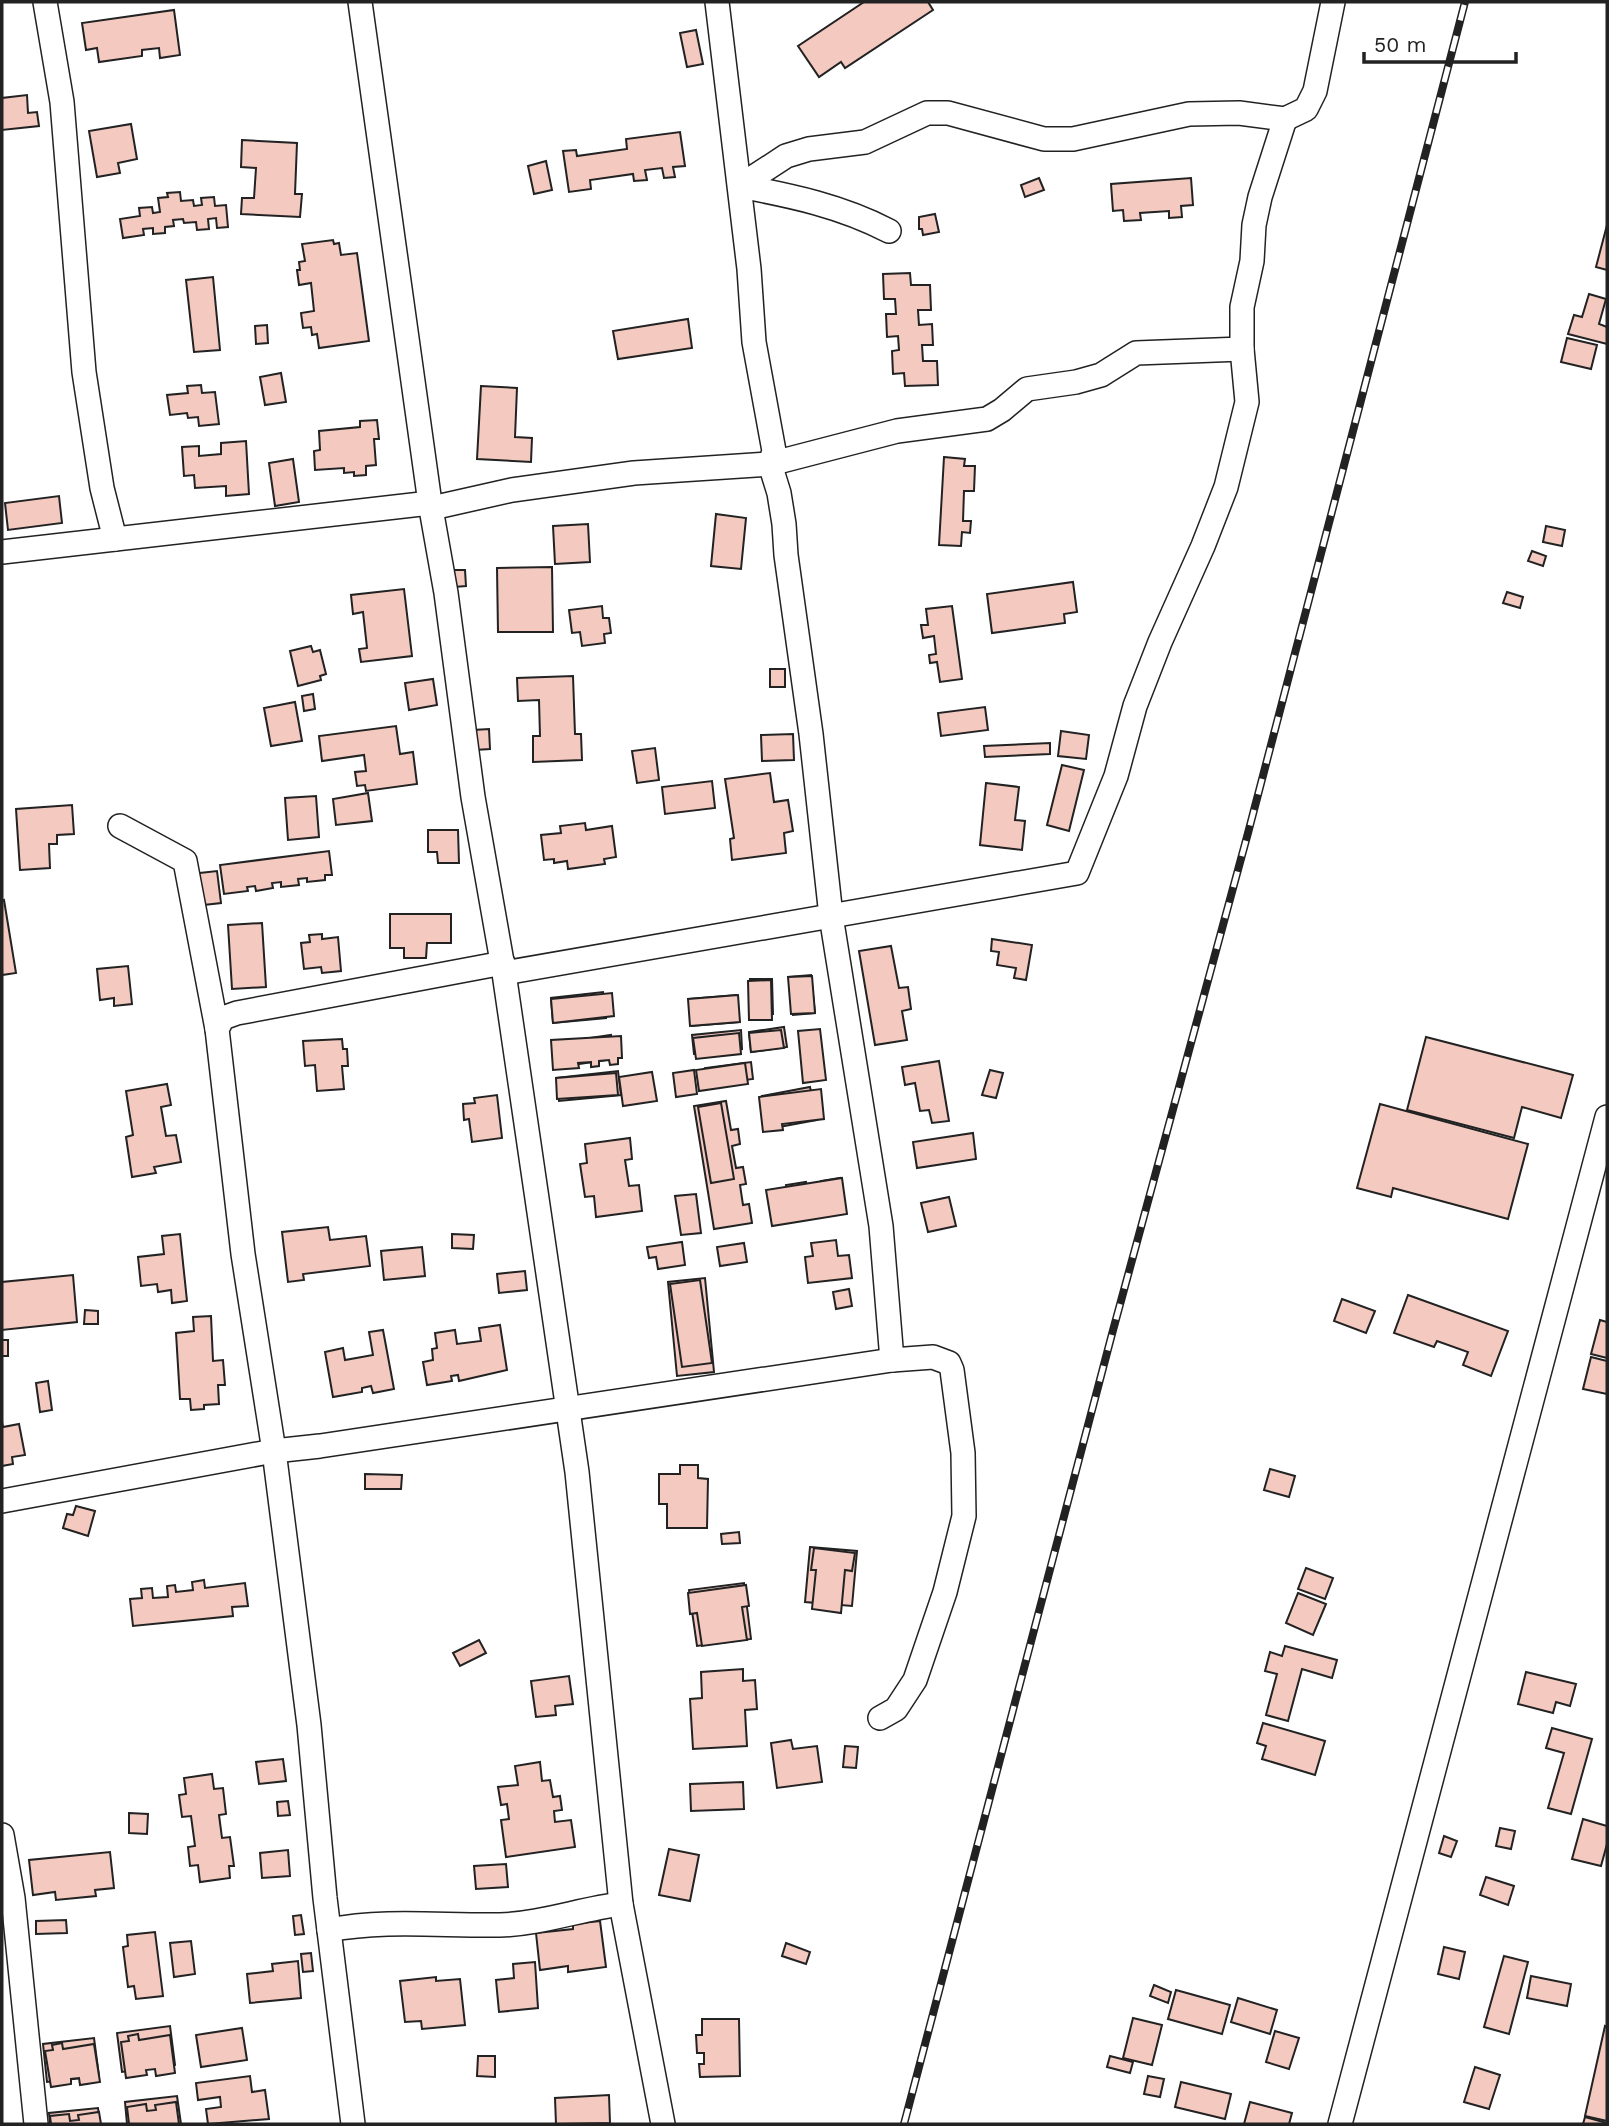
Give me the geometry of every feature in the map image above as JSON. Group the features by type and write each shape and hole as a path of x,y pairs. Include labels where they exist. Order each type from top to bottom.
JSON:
{"street":[{"path":"45,2 62,102 84,372 102,488 115,539"},
{"path":"360,2 473,797 503,968 577,1472 621,1904 663,2124"},
{"path":"717,2 740,186 754,342 774,451 770,464 779,493 784,524 831,916 881,1226 892,1360"},
{"path":"740,186 786,156 809,149 865,142 927,113 948,113 1044,139 1073,139 1189,114 1239,113 1285,118 1306,109 1315,91 1333,2"},
{"path":"217,1029 223,1018 237,1013 1077,873 1116,776 1135,706 1226,487 1247,402 1242,349 1242,307 1252,261 1254,225 1285,118"},
{"path":"740,186 812,201 858,215 889,231"},
{"path":"2,552 431,506 512,490 634,473 770,464 897,430 987,419 1027,389 1076,382 1101,374 1136,353 1242,349"},
{"path":"120,826 185,861 217,1029 243,1254 274,1451 309,1725 329,1930 353,2124"},
{"path":"1340,2124 1607,1116"},
{"path":"2,1500 274,1451 892,1360 933,1357 949,1363 952,1370 963,1453 964,1516 944,1592 915,1680 896,1709 880,1718"},
{"path":"2,1835 13,1898 36,2124"},
{"path":"329,1930 354,1925 384,1924 502,1925 621,1904"}],"building":[{"path":"864,2 928,2 933,10 845,68 841,62 819,77 798,46"},
{"path":"174,10 180,55 160,58 159,48 142,50 142,56 99,62 97,48 86,50 82,23"},
{"path":"696,30 703,64 687,67 680,33"},
{"path":"27,95 28,113 37,112 39,126 2,130 2,98"},
{"path":"131,124 137,159 118,163 120,173 97,177 89,131"},
{"path":"680,132 685,166 673,167 675,177 664,178 662,168 645,170 647,180 634,181 633,174 590,180 591,189 569,192 563,151 576,150 577,156 627,149 626,139"},
{"path":"242,140 297,143 295,194 302,194 300,217 241,214 242,198 254,198 256,168 241,167"},
{"path":"546,161 552,190 534,194 528,166"},
{"path":"1039,178 1044,190 1025,197 1021,185"},
{"path":"1191,178 1193,205 1181,206 1182,217 1169,218 1169,211 1140,213 1141,220 1124,221 1123,210 1113,211 1111,184"},
{"path":"180,192 181,201 193,200 194,206 202,205 201,198 214,197 215,206 226,205 228,227 217,228 216,218 208,219 209,229 197,230 196,222 173,220 174,226 165,227 165,233 153,234 153,228 143,229 144,235 123,238 120,219 140,216 139,208 152,207 153,213 160,212 158,198 168,197 167,193"},
{"path":"935,214 939,232 923,235 922,229 919,229 919,217"},
{"path":"1607,225 1607,270 1596,267"},
{"path":"333,240 334,244 339,243 341,255 357,253 369,341 319,348 317,334 312,335 311,327 303,328 301,313 314,311 311,283 299,285 297,270 300,270 299,262 305,261 302,244"},
{"path":"910,273 911,285 930,285 931,310 918,310 919,325 932,324 933,345 922,345 923,361 937,361 938,385 905,386 904,373 893,374 892,351 899,350 898,336 887,337 886,314 896,314 895,299 884,299 883,274"},
{"path":"213,277 220,350 194,352 186,280"},
{"path":"1589,294 1606,299 1599,324 1607,327 1607,344 1568,334 1574,315 1582,317"},
{"path":"688,319 692,348 618,359 613,331"},
{"path":"267,325 268,343 256,344 255,326"},
{"path":"1567,338 1597,345 1591,369 1561,362"},
{"path":"281,373 286,402 265,405 260,377"},
{"path":"201,385 202,393 215,392 219,424 199,426 198,417 188,418 187,413 170,415 167,395 188,393 187,386"},
{"path":"481,386 517,388 515,437 532,438 531,462 477,459"},
{"path":"377,420 379,439 374,439 376,465 366,466 366,475 344,473 344,468 315,470 314,451 320,450 319,431 360,427 360,421"},
{"path":"246,441 249,494 226,496 226,486 195,488 194,475 184,476 182,447 199,446 199,456 221,454 221,443"},
{"path":"944,457 965,459 964,466 975,466 974,491 964,491 963,521 971,521 970,533 962,532 961,546 939,545"},
{"path":"293,459 299,502 275,506 269,463"},
{"path":"59,496 62,523 8,530 5,503"},
{"path":"716,514 746,518 741,569 711,566"},
{"path":"588,524 590,562 555,564 553,526"},
{"path":"1546,526 1565,530 1562,546 1543,542"},
{"path":"1532,551 1546,556 1543,566 1528,561"},
{"path":"552,567 553,632 498,632 497,568"},
{"path":"453,570 465,570 466,586 454,587"},
{"path":"1073,582 1077,612 1064,614 1065,623 992,633 987,594"},
{"path":"404,589 412,656 361,662 359,649 367,648 363,612 353,614 351,595"},
{"path":"1507,592 1523,597 1520,608 1503,603"},
{"path":"602,606 603,618 609,618 611,633 604,634 605,643 582,646 580,632 572,633 569,610"},
{"path":"952,606 962,679 940,682 937,662 930,663 929,655 936,654 934,636 923,638 921,625 928,625 926,609"},
{"path":"311,646 313,652 320,650 326,674 320,676 321,680 298,686 290,651"},
{"path":"770,669 785,669 785,687 770,687"},
{"path":"573,676 575,734 581,734 582,760 533,762 533,736 540,736 539,700 518,701 517,678"},
{"path":"433,679 437,705 409,710 405,683"},
{"path":"313,694 315,709 304,711 302,696"},
{"path":"295,702 302,741 271,746 264,708"},
{"path":"985,707 988,730 941,736 938,713"},
{"path":"396,726 400,754 413,752 417,784 366,791 365,785 357,786 355,772 366,771 364,755 322,761 319,736"},
{"path":"489,729 490,749 475,750 473,730"},
{"path":"1061,731 1089,735 1086,759 1058,756"},
{"path":"793,734 794,760 762,761 761,735"},
{"path":"1050,743 1050,754 985,757 984,746"},
{"path":"655,748 659,780 637,783 632,751"},
{"path":"1062,765 1084,770 1069,831 1047,825"},
{"path":"770,773 774,802 788,800 793,831 784,833 786,853 732,860 730,839 734,838 725,779"},
{"path":"712,781 715,808 665,814 662,787"},
{"path":"986,783 1019,787 1015,820 1025,821 1022,850 980,845"},
{"path":"368,793 372,821 336,825 333,799"},
{"path":"316,796 319,837 288,840 285,798"},
{"path":"72,805 74,834 57,835 57,844 49,844 50,868 20,870 16,809"},
{"path":"585,823 586,830 612,826 616,857 604,859 605,864 568,869 567,861 554,863 554,859 544,860 541,835 561,833 560,826"},
{"path":"428,830 458,830 459,863 438,863 437,852 428,852"},
{"path":"329,851 332,875 325,875 325,880 307,882 307,878 298,879 299,885 281,887 281,882 272,883 273,888 256,891 255,886 247,887 248,891 224,894 220,865"},
{"path":"217,871 221,903 195,906 191,874"},
{"path":"4,900 16,973 2,975 2,901"},
{"path":"390,914 451,914 451,943 427,943 426,958 404,958 404,948 390,948"},
{"path":"262,923 266,987 232,989 228,925"},
{"path":"322,934 322,939 338,937 341,971 322,973 321,967 304,969 301,943 310,942 309,935"},
{"path":"992,939 1032,945 1026,980 1014,978 1016,968 997,965 999,952 991,951"},
{"path":"891,946 899,988 908,987 911,1009 902,1011 907,1040 875,1045 859,951"},
{"path":"128,966 132,1004 114,1006 114,998 100,1000 97,969"},
{"path":"811,975 815,1013 793,1015 789,977"},
{"path":"812,976 815,1013 791,1014 788,977"},
{"path":"750,979 772,979 773,1014 751,1014"},
{"path":"771,980 772,1020 749,1020 748,981"},
{"path":"603,992 606,1018 553,1023 551,998"},
{"path":"612,993 614,1016 553,1023 551,999"},
{"path":"736,995 738,1022 692,1026 690,999"},
{"path":"738,995 740,1022 690,1026 688,999"},
{"path":"784,1027 787,1047 751,1052 749,1032"},
{"path":"820,1029 826,1080 803,1083 798,1031"},
{"path":"741,1030 742,1049 694,1054 692,1035"},
{"path":"781,1030 784,1048 751,1052 749,1033"},
{"path":"739,1033 741,1054 696,1059 693,1038"},
{"path":"611,1035 614,1059 558,1067 555,1043"},
{"path":"621,1036 622,1058 618,1058 618,1064 610,1065 609,1060 599,1061 599,1066 591,1067 591,1062 578,1063 579,1068 553,1070 551,1040"},
{"path":"1426,1037 1573,1075 1561,1118 1522,1107 1514,1138 1407,1110"},
{"path":"342,1039 343,1049 347,1049 348,1066 342,1066 344,1089 317,1091 315,1065 305,1066 303,1041"},
{"path":"939,1061 949,1121 932,1123 929,1110 920,1111 915,1083 905,1085 902,1067"},
{"path":"751,1062 753,1079 707,1085 705,1068"},
{"path":"745,1063 748,1084 699,1091 696,1070"},
{"path":"694,1070 697,1094 676,1097 673,1073"},
{"path":"990,1070 1003,1073 996,1098 982,1095"},
{"path":"618,1071 621,1095 559,1101 557,1078"},
{"path":"652,1072 657,1101 623,1106 619,1077"},
{"path":"616,1073 618,1095 557,1099 556,1078"},
{"path":"167,1084 171,1105 161,1107 166,1136 176,1135 181,1162 154,1167 156,1173 132,1177 126,1137 133,1135 126,1091"},
{"path":"810,1087 817,1120 768,1129 762,1096"},
{"path":"821,1089 824,1119 782,1124 783,1130 763,1132 759,1097"},
{"path":"497,1095 502,1138 472,1142 469,1119 464,1120 463,1104 475,1103 474,1098"},
{"path":"726,1101 731,1130 738,1129 740,1144 732,1146 736,1168 743,1167 746,1184 740,1185 743,1205 749,1204 752,1223 714,1229 694,1106"},
{"path":"721,1103 734,1179 711,1183 698,1107"},
{"path":"1380,1104 1528,1144 1508,1219 1393,1188 1391,1197 1357,1188"},
{"path":"973,1133 976,1159 917,1168 913,1142"},
{"path":"630,1138 632,1159 625,1160 629,1186 639,1185 642,1211 596,1217 594,1196 585,1197 580,1164 587,1163 585,1144"},
{"path":"840,1178 844,1211 776,1221 772,1193 787,1191 786,1185 806,1182 807,1188 822,1186 821,1181"},
{"path":"842,1178 847,1214 772,1226 766,1190"},
{"path":"696,1194 701,1233 681,1235 675,1196"},
{"path":"949,1197 956,1226 928,1232 921,1203"},
{"path":"328,1227 330,1240 366,1236 370,1266 303,1274 304,1280 288,1282 282,1232"},
{"path":"180,1234 187,1301 172,1303 171,1290 158,1292 157,1284 141,1286 138,1257 164,1254 162,1236"},
{"path":"452,1234 474,1235 473,1249 452,1248"},
{"path":"836,1240 838,1256 849,1255 852,1278 808,1283 805,1257 813,1256 811,1243"},
{"path":"682,1242 685,1265 658,1269 656,1257 649,1258 647,1247"},
{"path":"744,1243 747,1262 720,1266 717,1247"},
{"path":"422,1247 425,1276 384,1280 381,1251"},
{"path":"525,1271 527,1290 499,1293 497,1274"},
{"path":"73,1275 77,1322 2,1330 2,1282"},
{"path":"705,1278 714,1372 677,1376 668,1282"},
{"path":"700,1280 712,1363 682,1367 670,1284"},
{"path":"849,1289 852,1306 836,1309 833,1292"},
{"path":"1408,1295 1508,1331 1491,1376 1463,1365 1468,1352 1437,1341 1434,1347 1394,1333"},
{"path":"1342,1299 1375,1311 1366,1333 1334,1321"},
{"path":"85,1310 98,1311 98,1324 84,1324"},
{"path":"211,1316 213,1361 223,1360 225,1385 218,1385 219,1404 204,1405 204,1409 191,1410 190,1399 180,1399 176,1333 194,1331 193,1317"},
{"path":"1600,1320 1607,1322 1607,1358 1591,1354"},
{"path":"500,1325 507,1370 459,1381 458,1375 451,1376 452,1381 427,1385 423,1362 433,1360 432,1349 437,1348 435,1333 455,1330 457,1344 481,1341 479,1328"},
{"path":"383,1330 394,1389 373,1393 371,1386 362,1388 362,1392 333,1397 325,1352 343,1348 345,1360 373,1355 369,1332"},
{"path":"2,1340 8,1340 8,1356 2,1356"},
{"path":"1591,1357 1607,1361 1607,1394 1583,1389"},
{"path":"48,1381 52,1410 40,1412 36,1383"},
{"path":"2,1422 3,1427 19,1424 25,1455 12,1457 13,1464 2,1466"},
{"path":"680,1465 698,1465 698,1478 708,1479 707,1528 667,1528 667,1504 659,1504 659,1474 680,1474"},
{"path":"1270,1469 1295,1476 1289,1497 1264,1490"},
{"path":"365,1474 402,1475 401,1489 365,1489"},
{"path":"76,1506 95,1511 88,1536 63,1528 67,1514 73,1515"},
{"path":"739,1532 740,1543 722,1544 721,1534"},
{"path":"810,1547 857,1551 852,1606 805,1602"},
{"path":"814,1548 855,1553 852,1571 845,1570 841,1613 812,1609 816,1570 811,1570"},
{"path":"1306,1568 1333,1578 1325,1599 1298,1589"},
{"path":"204,1580 205,1588 245,1583 248,1606 232,1607 233,1616 133,1626 130,1599 142,1598 141,1589 152,1588 153,1598 168,1597 167,1586 175,1585 176,1592 193,1590 192,1582"},
{"path":"744,1583 751,1639 697,1646 689,1590"},
{"path":"746,1585 749,1606 742,1607 747,1640 702,1646 697,1613 690,1614 688,1593"},
{"path":"1298,1593 1326,1604 1313,1635 1286,1623"},
{"path":"479,1640 486,1653 460,1666 453,1653"},
{"path":"1285,1646 1337,1660 1332,1678 1302,1669 1288,1721 1266,1715 1277,1674 1265,1671 1270,1652 1282,1656"},
{"path":"743,1669 743,1681 755,1680 757,1709 745,1710 747,1746 693,1749 690,1699 702,1698 701,1672"},
{"path":"1526,1672 1576,1684 1570,1706 1556,1702 1553,1713 1518,1704"},
{"path":"569,1676 573,1704 555,1706 556,1715 536,1717 531,1681"},
{"path":"1263,1723 1325,1741 1315,1775 1262,1759 1266,1746 1257,1743"},
{"path":"1552,1728 1592,1739 1571,1814 1548,1808 1564,1753 1546,1748"},
{"path":"791,1740 793,1749 817,1746 822,1782 777,1788 771,1743"},
{"path":"845,1746 858,1747 856,1768 843,1767"},
{"path":"283,1759 286,1781 259,1784 256,1762"},
{"path":"540,1762 542,1781 550,1780 553,1797 560,1796 562,1810 554,1811 555,1822 571,1820 575,1847 506,1857 501,1820 509,1819 507,1804 501,1805 498,1787 518,1785 515,1766"},
{"path":"212,1774 214,1789 223,1788 226,1814 219,1815 222,1838 230,1837 234,1866 229,1866 230,1878 200,1882 198,1865 190,1866 188,1847 195,1846 191,1816 182,1817 179,1795 186,1794 184,1778"},
{"path":"743,1782 744,1809 691,1811 690,1784"},
{"path":"288,1801 290,1815 278,1816 277,1802"},
{"path":"129,1813 148,1814 147,1834 129,1833"},
{"path":"1583,1819 1607,1826 1607,1844 1601,1866 1572,1859"},
{"path":"1500,1828 1515,1831 1511,1849 1496,1846"},
{"path":"1444,1836 1457,1841 1451,1857 1439,1853"},
{"path":"669,1849 699,1855 690,1901 659,1895"},
{"path":"288,1850 290,1876 262,1878 260,1853"},
{"path":"110,1852 114,1888 95,1890 96,1896 56,1900 55,1892 33,1895 29,1860"},
{"path":"506,1864 508,1887 476,1889 474,1866"},
{"path":"1486,1877 1514,1886 1508,1905 1480,1895"},
{"path":"301,1915 304,1934 295,1935 293,1916"},
{"path":"66,1920 67,1933 36,1934 36,1921"},
{"path":"600,1921 606,1967 568,1972 568,1966 540,1970 536,1933 573,1929 573,1924"},
{"path":"155,1932 163,1996 136,1999 134,1986 128,1987 123,1947 128,1946 127,1935"},
{"path":"191,1941 195,1974 174,1977 170,1943"},
{"path":"786,1943 810,1952 806,1964 782,1956"},
{"path":"1444,1947 1465,1952 1459,1979 1438,1974"},
{"path":"311,1953 313,1971 303,1972 301,1954"},
{"path":"1504,1956 1528,1962 1509,2034 1484,2027"},
{"path":"298,1961 301,1998 250,2003 247,1974 273,1971 272,1964"},
{"path":"535,1962 538,2008 499,2012 496,1980 514,1978 513,1964"},
{"path":"1531,1976 1571,1984 1567,2006 1527,1998"},
{"path":"436,1977 436,1981 460,1979 465,2025 422,2029 421,2021 405,2022 400,1981"},
{"path":"1154,1985 1171,1992 1168,2003 1150,1996"},
{"path":"1176,1990 1230,2005 1222,2034 1168,2019"},
{"path":"1238,1998 1277,2010 1270,2034 1231,2022"},
{"path":"1133,2018 1162,2025 1152,2065 1123,2058"},
{"path":"702,2019 739,2019 740,2076 700,2077 699,2064 704,2064 704,2053 697,2053 696,2035 702,2035"},
{"path":"170,2026 175,2065 122,2072 117,2033"},
{"path":"1605,2026 1607,2027 1607,2121 1585,2116"},
{"path":"242,2028 247,2060 201,2067 196,2035"},
{"path":"1275,2031 1299,2038 1289,2069 1266,2062"},
{"path":"138,2034 139,2040 170,2035 175,2073 156,2076 155,2069 146,2070 147,2075 126,2078 121,2042 129,2041 128,2036"},
{"path":"94,2038 99,2076 47,2082 43,2044"},
{"path":"62,2043 63,2049 94,2044 100,2082 80,2085 79,2078 71,2079 71,2084 51,2087 45,2051 53,2050 52,2045"},
{"path":"478,2056 495,2056 495,2077 477,2076"},
{"path":"1110,2056 1133,2062 1130,2073 1107,2067"},
{"path":"1475,2067 1500,2075 1489,2109 1464,2102"},
{"path":"250,2076 252,2092 265,2090 269,2119 208,2124 206,2109 221,2107 220,2097 198,2100 196,2083"},
{"path":"1148,2076 1164,2079 1160,2097 1144,2094"},
{"path":"1181,2082 1231,2094 1225,2119 1175,2107"},
{"path":"609,2095 610,2123 556,2124 555,2098"},
{"path":"177,2096 181,2124 127,2124 125,2102"},
{"path":"176,2102 179,2124 129,2124 127,2107 146,2104 147,2111 156,2110 155,2105"},
{"path":"1250,2102 1292,2113 1289,2124 1244,2124"},
{"path":"98,2108 100,2124 50,2124 49,2113"},
{"path":"99,2112 101,2124 51,2124 50,2116 69,2114 70,2121 79,2120 78,2115"},
{"path":"1585,2117 1607,2123 1607,2124 1583,2124"}],"railway":[{"path":"904,2124 1112,1334 1248,833 1465,2"}]}
